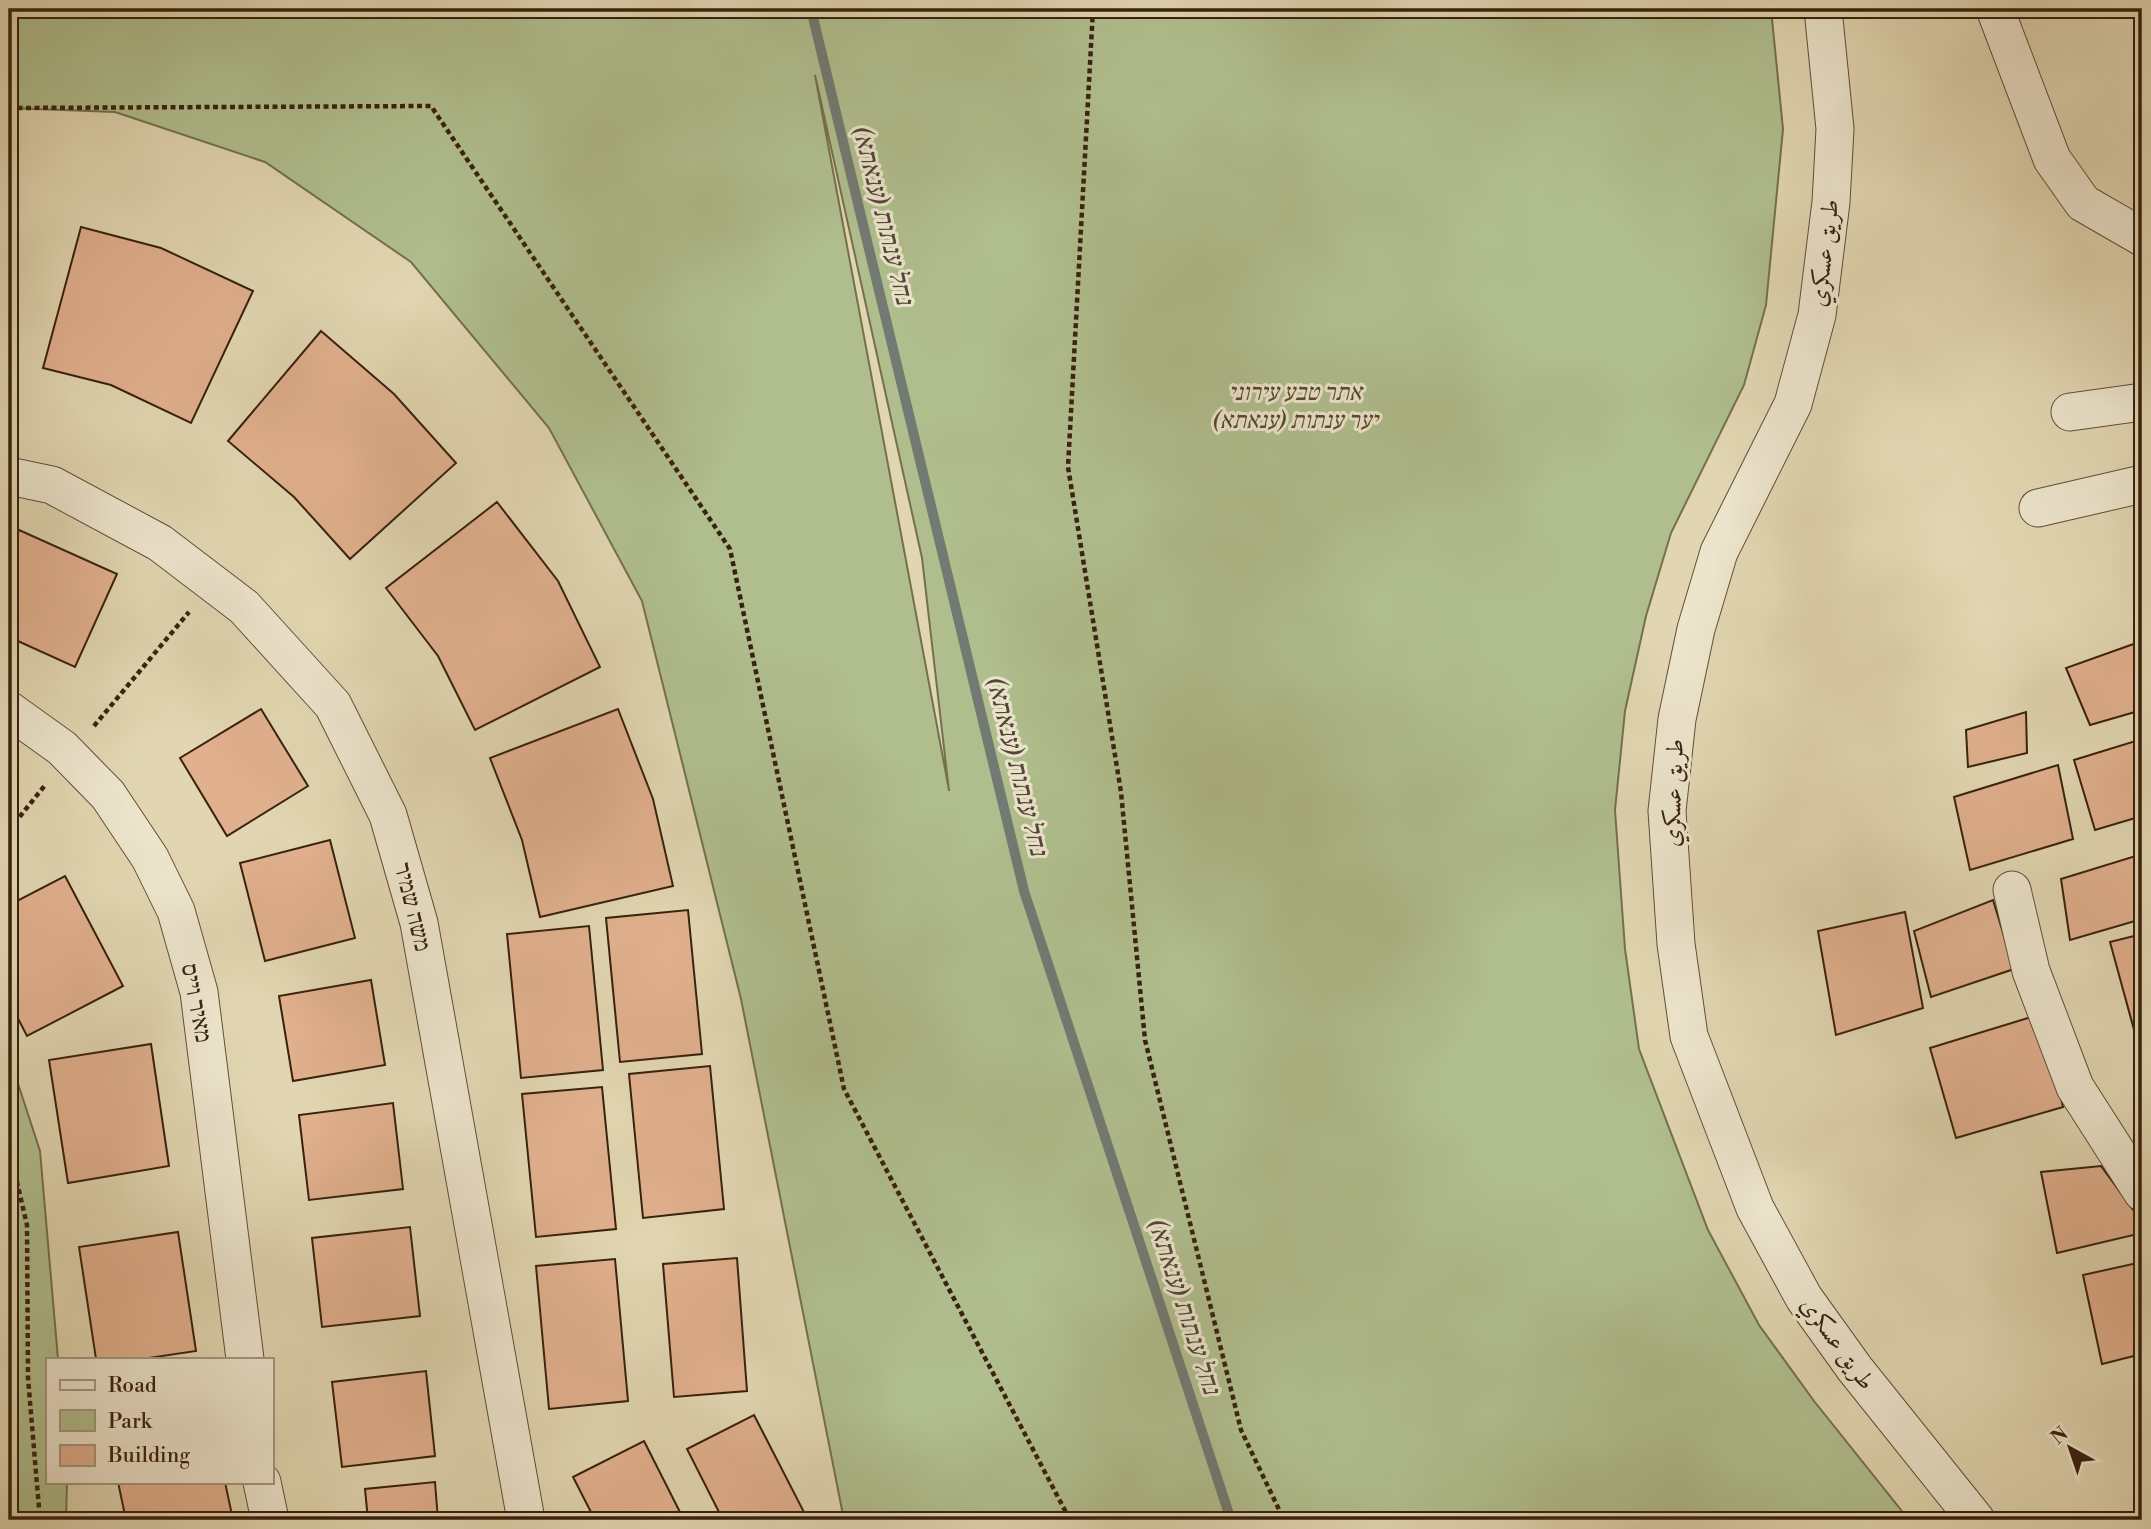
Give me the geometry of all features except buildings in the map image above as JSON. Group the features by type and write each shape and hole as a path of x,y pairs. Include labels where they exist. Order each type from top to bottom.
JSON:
{"street":[{"name":"طريق عسكري","path":"1824,9 1835,129 1831,202 1817,315 1793,404 1719,552 1696,629 1677,719 1667,811 1676,944 1689,1036 1755,1208 1804,1298 1855,1370 1976,1520"},
{"path":"1995,9 2052,159 2083,203 2142,237"},
{"path":"2070,412 2142,402"},
{"name":"משה שמיר","path":"9,476 52,485 160,543 244,607 333,705 388,815 419,923 526,1520"},
{"path":"2038,508 2142,484"},
{"name":"מאיר וייס","path":"9,710 69,756 108,795 150,858 176,911 199,992 245,1358"},
{"path":"2012,890 2031,971 2075,1087 2142,1192"},
{"path":"262,1484 270,1520"}],"path":[{"path":"1093,9 1069,467 1121,792 1145,1040 1241,1430 1284,1520"},
{"path":"9,108 431,106 730,549 844,1088 1070,1520"},
{"path":"9,830 212,583"},
{"path":"9,1148 27,1225 27,1378 40,1520"}],"green space":[{"name":"אתר טבע עירוני יער ענתות (ענאתא)","path":"9,9 1771,9 1783,129 1766,305 1744,385 1671,533 1646,616 1625,711 1615,810 1625,949 1639,1049 1708,1230 1759,1325 1814,1401 1909,1520 844,1520 741,999 642,601 549,428 411,262 265,162 115,112 9,108","holes":["815,75 922,558 949,788"]},
{"path":"9,1056 40,1151 58,1358 46,1358 46,1484 67,1484 66,1520 9,1520"}],"waterway":[{"name":"נחל ענתות (ענאתא)","path":"811,9 1024,891 1231,1520"}]}
